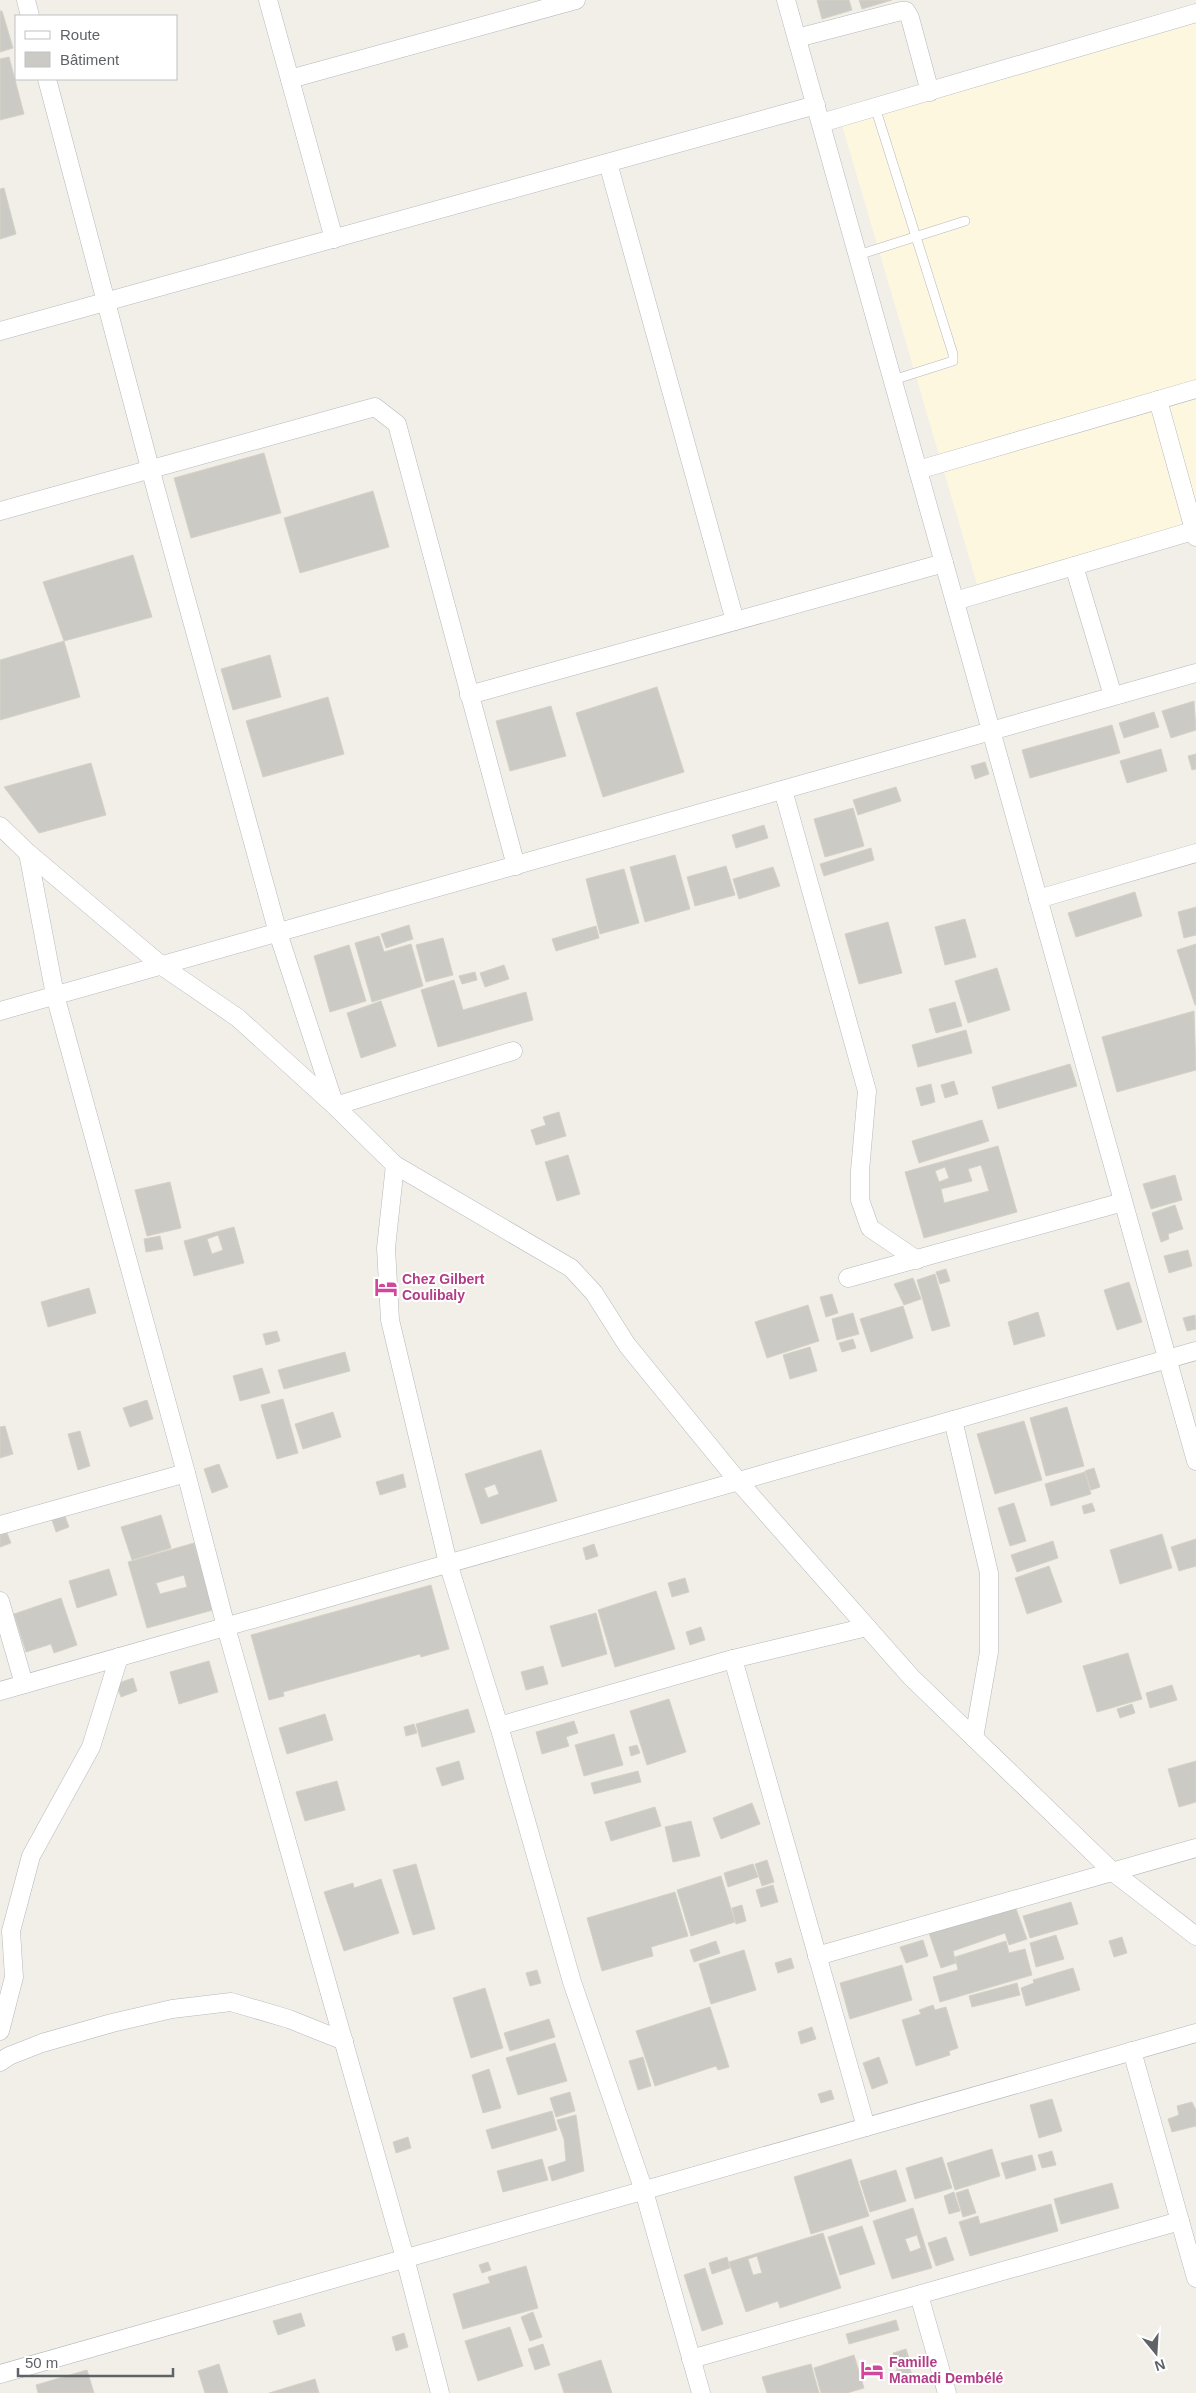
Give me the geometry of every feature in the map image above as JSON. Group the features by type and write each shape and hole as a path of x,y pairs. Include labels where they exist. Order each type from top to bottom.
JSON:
{"street":[{"path":"26,0 30,15"},
{"path":"268,0 334,239"},
{"path":"786,0 1196,1461"},
{"path":"290,80 565,1"},
{"path":"797,38 901,10 906,11 910,18 930,92"},
{"path":"821,123 1196,13"},
{"path":"47,80 150,468 278,933 335,1106"},
{"path":"0,331 816,105"},
{"path":"608,163 735,621"},
{"path":"918,470 1196,390"},
{"path":"955,601 1195,532 1158,400"},
{"path":"0,511 375,407 397,424 516,866"},
{"path":"469,695 944,562"},
{"path":"1074,566 1113,696"},
{"path":"0,1011 1196,673"},
{"path":"784,790 867,1091 860,1171 860,1200 870,1228 917,1260"},
{"path":"2,831 162,966 238,1018 335,1106 395,1164 571,1268 594,1293 627,1345 738,1481 911,1677 1113,1872 1196,1936"},
{"path":"28,853 55,995 186,1473 226,1627 405,2258 440,2393"},
{"path":"1038,899 1196,853"},
{"path":"335,1106 513,1051"},
{"path":"395,1164 386,1248 390,1320 448,1563 499,1726 572,1982 644,2190 700,2393"},
{"path":"848,1278 1124,1202"},
{"path":"0,1691 1196,1351"},
{"path":"953,1420 989,1573 990,1652 974,1738"},
{"path":"0,1525 186,1473"},
{"path":"0,1601 24,1684"},
{"path":"499,1726 733,1659 867,1627"},
{"path":"0,2031 14,1977 11,1931 31,1856 90,1747 119,1657"},
{"path":"733,1659 866,2127"},
{"path":"817,1956 1196,1848"},
{"path":"0,2062 9,2056 42,2043 112,2022 172,2010 230,2002 289,2019 344,2041"},
{"path":"0,2374 1196,2033"},
{"path":"1132,2051 1196,2278"},
{"path":"691,2359 1180,2221"},
{"path":"919,2295 947,2393"}],"lane":[{"path":"875,107 954,361 893,380"},
{"path":"858,255 965,221"}],"shaded area":[{"path":"1196,9 1196,522 977,584 837,108"}],"building":[{"path":"817,0 849,0 852,10 822,19"},
{"path":"859,0 892,0 862,9"},
{"path":"0,11 2,11 13,48 0,52"},
{"path":"9,57 24,114 0,120 0,59"},
{"path":"4,188 16,234 0,239 0,189"},
{"path":"264,453 281,513 191,538 174,478"},
{"path":"373,491 389,547 300,573 284,518"},
{"path":"133,555 152,617 64,641 43,582"},
{"path":"64,641 80,697 0,720 0,660"},
{"path":"270,655 281,697 233,710 221,669"},
{"path":"657,687 684,772 603,797 576,713"},
{"path":"328,697 344,754 263,777 246,721"},
{"path":"1194,701 1196,730 1171,738 1162,711"},
{"path":"551,706 566,756 510,771 496,721"},
{"path":"1154,712 1159,727 1124,738 1119,723"},
{"path":"1112,725 1120,753 1030,778 1022,750"},
{"path":"1161,749 1167,771 1127,783 1120,761"},
{"path":"1196,754 1196,769 1192,770 1188,756"},
{"path":"985,762 989,774 975,779 971,766"},
{"path":"91,763 106,815 39,833 4,787"},
{"path":"896,787 901,801 858,815 853,800"},
{"path":"853,808 864,846 825,857 814,819"},
{"path":"764,825 768,838 736,848 732,835"},
{"path":"871,848 874,860 824,876 820,864"},
{"path":"675,855 690,909 645,922 630,867"},
{"path":"726,866 735,895 695,906 687,877"},
{"path":"773,867 780,886 739,899 733,879"},
{"path":"624,869 639,923 600,934 586,879"},
{"path":"1135,892 1142,916 1076,937 1068,913"},
{"path":"1196,907 1196,935 1184,938 1178,912"},
{"path":"965,919 976,957 945,965 935,927"},
{"path":"888,922 902,973 859,984 845,934"},
{"path":"409,925 413,939 386,948 381,934"},
{"path":"596,926 599,938 556,951 552,939"},
{"path":"379,936 384,952 411,944 423,986 372,1002 355,943"},
{"path":"443,938 453,975 426,982 416,945"},
{"path":"1196,944 1196,1005 1195,1005 1177,950"},
{"path":"349,945 366,1001 330,1012 314,956"},
{"path":"504,965 509,979 485,987 480,973"},
{"path":"997,968 1010,1010 968,1023 955,981"},
{"path":"475,972 477,980 462,984 459,976"},
{"path":"454,980 463,1010 526,992 533,1020 438,1047 421,990"},
{"path":"381,1001 396,1046 361,1058 347,1013"},
{"path":"955,1002 962,1026 936,1033 929,1009"},
{"path":"1194,1011 1196,1070 1117,1092 1102,1037"},
{"path":"966,1030 972,1053 918,1067 912,1045"},
{"path":"1070,1064 1077,1086 998,1109 992,1087"},
{"path":"954,1081 958,1094 945,1098 941,1085"},
{"path":"931,1084 935,1102 921,1106 916,1088"},
{"path":"559,1112 566,1136 536,1145 531,1130 546,1125 543,1117"},
{"path":"982,1120 989,1141 919,1163 912,1141"},
{"path":"998,1146 1017,1212 924,1238 905,1172","holes":["981,1165 989,1191 944,1203 941,1189 972,1181 968,1169","945,1167 949,1178 939,1182 935,1171"]},
{"path":"568,1155 580,1194 557,1201 545,1162"},
{"path":"1175,1175 1182,1200 1151,1209 1143,1184"},
{"path":"170,1182 181,1228 147,1236 135,1190"},
{"path":"1175,1205 1183,1229 1168,1234 1169,1239 1161,1242 1152,1213"},
{"path":"234,1227 244,1263 194,1276 184,1241","holes":["218,1235 223,1250 212,1254 207,1239"]},
{"path":"160,1236 163,1249 146,1252 144,1239"},
{"path":"1188,1250 1192,1266 1169,1273 1164,1256"},
{"path":"946,1269 950,1281 940,1284 936,1272"},
{"path":"935,1274 950,1326 932,1331 917,1280"},
{"path":"913,1278 921,1299 904,1305 894,1284"},
{"path":"1129,1282 1142,1322 1117,1330 1104,1290"},
{"path":"89,1288 96,1313 48,1327 41,1302"},
{"path":"832,1294 838,1313 826,1317 820,1297"},
{"path":"808,1305 819,1341 767,1358 755,1322"},
{"path":"903,1306 913,1338 871,1352 860,1319"},
{"path":"1038,1312 1045,1336 1014,1345 1008,1322"},
{"path":"853,1313 859,1334 837,1340 832,1319"},
{"path":"1195,1315 1196,1329 1187,1331 1183,1318"},
{"path":"277,1331 280,1341 266,1345 263,1334"},
{"path":"853,1339 856,1348 842,1352 839,1343"},
{"path":"810,1347 817,1371 790,1379 783,1355"},
{"path":"345,1352 350,1371 284,1389 278,1370"},
{"path":"262,1368 270,1393 240,1401 233,1376"},
{"path":"283,1399 298,1453 277,1459 261,1405"},
{"path":"147,1400 153,1419 130,1427 123,1408"},
{"path":"1067,1407 1084,1466 1046,1476 1030,1418"},
{"path":"333,1412 341,1437 303,1449 295,1424"},
{"path":"1024,1421 1042,1480 995,1494 977,1434"},
{"path":"5,1426 13,1454 0,1458 0,1427"},
{"path":"80,1431 90,1466 78,1470 68,1434"},
{"path":"541,1450 557,1501 481,1524 465,1474","holes":["495,1484 499,1494 488,1498 484,1488"]},
{"path":"219,1464 228,1487 212,1493 204,1469"},
{"path":"1094,1468 1100,1487 1091,1490 1085,1471"},
{"path":"1085,1472 1091,1494 1051,1506 1045,1484"},
{"path":"403,1474 406,1487 380,1495 376,1482"},
{"path":"1014,1503 1026,1541 1010,1546 998,1508"},
{"path":"1092,1503 1095,1511 1084,1514 1082,1506"},
{"path":"161,1515 171,1548 132,1560 121,1527"},
{"path":"65,1516 69,1527 56,1532 52,1520"},
{"path":"7,1533 11,1543 0,1547 0,1535"},
{"path":"1162,1534 1172,1568 1120,1584 1110,1550"},
{"path":"1196,1539 1196,1566 1179,1571 1171,1547"},
{"path":"1053,1541 1058,1558 1017,1572 1011,1555"},
{"path":"194,1543 213,1610 147,1628 128,1562","holes":["184,1575 187,1587 160,1594 156,1583"]},
{"path":"594,1544 598,1556 586,1560 583,1548"},
{"path":"1049,1566 1062,1602 1027,1614 1015,1578"},
{"path":"109,1569 117,1595 77,1608 69,1581"},
{"path":"685,1578 689,1592 672,1597 668,1583"},
{"path":"431,1585 449,1649 421,1657 420,1654 283,1692 284,1696 269,1700 251,1635"},
{"path":"656,1591 675,1649 615,1667 598,1610"},
{"path":"61,1598 77,1645 54,1653 51,1644 26,1652 14,1614"},
{"path":"596,1613 607,1654 562,1667 550,1626"},
{"path":"701,1627 705,1640 690,1645 686,1632"},
{"path":"1128,1653 1142,1699 1097,1712 1083,1666"},
{"path":"209,1661 218,1692 179,1704 170,1672"},
{"path":"543,1666 548,1684 526,1690 521,1672"},
{"path":"133,1678 137,1691 121,1697 116,1684"},
{"path":"1172,1685 1177,1700 1150,1708 1146,1693"},
{"path":"669,1699 686,1752 647,1765 630,1711"},
{"path":"1132,1704 1135,1713 1120,1718 1117,1709"},
{"path":"468,1709 475,1732 422,1747 416,1724"},
{"path":"325,1714 333,1740 287,1754 279,1728"},
{"path":"574,1721 578,1733 566,1737 569,1746 542,1754 536,1732"},
{"path":"414,1724 417,1733 406,1736 404,1727"},
{"path":"614,1734 623,1765 584,1776 575,1745"},
{"path":"637,1745 640,1753 631,1756 629,1747"},
{"path":"459,1761 464,1779 442,1786 436,1768"},
{"path":"1196,1761 1196,1802 1179,1807 1168,1769"},
{"path":"638,1771 641,1782 594,1794 591,1783"},
{"path":"337,1781 345,1810 305,1821 296,1792"},
{"path":"752,1803 760,1824 721,1839 713,1818"},
{"path":"655,1807 661,1826 611,1841 605,1822"},
{"path":"691,1821 700,1856 673,1862 665,1827"},
{"path":"767,1860 774,1882 762,1886 755,1864"},
{"path":"416,1864 435,1929 413,1935 393,1870"},
{"path":"753,1864 758,1877 728,1887 724,1873"},
{"path":"721,1876 735,1922 691,1936 677,1890"},
{"path":"381,1879 399,1933 344,1951 324,1892 353,1883 354,1888"},
{"path":"773,1885 778,1902 761,1907 756,1890"},
{"path":"675,1892 688,1936 651,1947 653,1956 602,1971 587,1918"},
{"path":"1071,1902 1078,1924 1030,1938 1023,1916"},
{"path":"742,1905 746,1921 736,1924 732,1908"},
{"path":"1015,1906 1027,1939 1009,1945 1005,1933 953,1951 956,1963 941,1968 929,1933"},
{"path":"1056,1935 1064,1959 1036,1967 1030,1943"},
{"path":"1122,1937 1127,1953 1114,1957 1109,1941"},
{"path":"923,1940 928,1956 906,1963 900,1947"},
{"path":"716,1941 720,1953 694,1962 690,1950"},
{"path":"1006,1941 1009,1953 1025,1949 1032,1975 940,2002 933,1977 958,1970 955,1957"},
{"path":"744,1950 756,1990 711,2004 699,1964"},
{"path":"791,1958 794,1968 778,1973 775,1963"},
{"path":"902,1965 912,2000 850,2019 840,1983"},
{"path":"1073,1968 1080,1990 1026,2006 1021,1988 1034,1983 1033,1980"},
{"path":"537,1970 541,1983 530,1986 526,1973"},
{"path":"1017,1983 1020,1995 972,2007 969,1996"},
{"path":"485,1988 503,2048 471,2058 453,1998"},
{"path":"933,2005 935,2010 946,2007 958,2048 949,2051 950,2055 916,2066 902,2020 921,2014 919,2010"},
{"path":"710,2007 729,2067 718,2070 716,2066 655,2086 636,2031"},
{"path":"549,2019 555,2037 510,2051 504,2033"},
{"path":"812,2027 816,2039 801,2044 798,2032"},
{"path":"555,2043 567,2081 518,2095 506,2058"},
{"path":"643,2057 651,2086 638,2090 629,2061"},
{"path":"879,2057 888,2083 872,2089 863,2063"},
{"path":"489,2069 501,2108 483,2113 472,2075"},
{"path":"831,2090 834,2099 821,2103 818,2094"},
{"path":"570,2092 575,2111 556,2117 550,2098"},
{"path":"1052,2099 1062,2131 1039,2138 1030,2105"},
{"path":"1192,2102 1196,2110 1196,2126 1172,2132 1168,2119 1179,2115 1177,2106"},
{"path":"552,2111 557,2130 492,2149 486,2130"},
{"path":"576,2115 584,2171 552,2181 548,2167 566,2161 564,2139 557,2120"},
{"path":"408,2137 411,2148 396,2153 393,2142"},
{"path":"992,2149 1000,2176 955,2190 947,2163"},
{"path":"1052,2151 1056,2165 1042,2168 1038,2155"},
{"path":"1032,2155 1036,2170 1006,2179 1001,2163"},
{"path":"942,2157 952,2188 915,2199 906,2168"},
{"path":"542,2159 548,2180 503,2192 497,2171"},
{"path":"851,2159 869,2216 811,2234 794,2177"},
{"path":"896,2170 906,2201 870,2212 860,2181"},
{"path":"1112,2183 1119,2208 1061,2224 1054,2199"},
{"path":"968,2189 976,2213 963,2217 956,2193"},
{"path":"954,2192 960,2211 949,2214 944,2196"},
{"path":"1051,2204 1058,2231 970,2256 959,2222 978,2216 980,2224"},
{"path":"913,2208 932,2268 892,2279 873,2221","holes":["917,2235 921,2248 910,2252 905,2239"]},
{"path":"862,2226 875,2264 840,2275 828,2237"},
{"path":"823,2233 841,2288 780,2308 778,2301 746,2312 729,2262","holes":["757,2256 762,2273 753,2275 748,2259"]},
{"path":"946,2237 954,2260 936,2266 928,2243"},
{"path":"727,2257 730,2268 712,2274 709,2263"},
{"path":"488,2262 491,2270 482,2273 479,2265"},
{"path":"526,2266 538,2308 463,2329 453,2294 490,2283 488,2277"},
{"path":"705,2268 723,2324 702,2331 684,2275"},
{"path":"533,2312 542,2337 530,2341 521,2317"},
{"path":"301,2313 305,2326 278,2335 273,2321"},
{"path":"896,2320 899,2330 849,2344 846,2334"},
{"path":"510,2327 523,2366 478,2381 465,2341"},
{"path":"404,2333 408,2347 396,2351 392,2337"},
{"path":"543,2344 550,2365 535,2370 528,2349"},
{"path":"906,2349 911,2365 897,2369 893,2353"},
{"path":"854,2355 864,2388 847,2393 821,2393 814,2368"},
{"path":"601,2360 612,2393 564,2393 558,2374"},
{"path":"219,2364 228,2393 205,2393 198,2371"},
{"path":"811,2364 819,2393 767,2393 762,2377"},
{"path":"909,2366 913,2378 900,2382 896,2370"},
{"path":"87,2370 94,2393 38,2393 36,2385"},
{"path":"315,2379 319,2393 269,2393"}],"place":[{"name":"Chez Gilbert Coulibaly","path":"386,1287"},
{"name":"Famille Mamadi Dembélé","path":"872,2370"}]}
